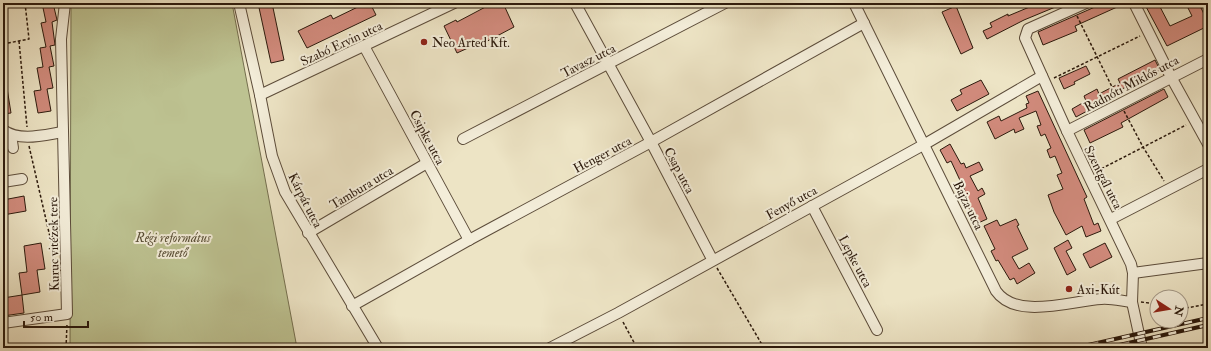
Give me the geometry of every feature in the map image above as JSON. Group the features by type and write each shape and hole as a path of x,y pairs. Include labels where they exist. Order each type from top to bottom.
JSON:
{"street":[{"name":"Kuruc vitézek tere","path":"65,3 61,40 67,314"},
{"name":"Kárpát utca","path":"239,3 272,156 279,178 291,206 376,348"},
{"name":"Szabó Ervin utca","path":"260,95 454,3"},
{"name":"Csap utca","path":"575,3 651,142 712,259"},
{"name":"Tavasz utca","path":"463,139 608,64 710,6 725,3"},
{"name":"Bajza utca","path":"854,3 925,144 996,291 1004,300 1012,304 1029,307 1101,299 1132,302"},
{"name":"Szentgál utca","path":"1086,3 1028,29 1025,34 1025,38 1088,176 1111,219 1131,264 1133,273 1132,302 1142,348"},
{"path":"1134,3 1171,77 1208,144"},
{"name":"Henger utca","path":"352,306 864,23"},
{"name":"Csipke utca","path":"364,46 469,240"},
{"name":"Radnóti Miklós utca","path":"1067,131 1208,59"},
{"name":"Fenyő utca","path":"550,348 618,313 712,259 812,206 1043,79"},
{"path":"7,132 28,137 63,132"},
{"path":"7,132 13,148"},
{"name":"Tambura utca","path":"308,233 427,163"},
{"path":"1111,219 1208,169"},
{"path":"3,182 22,179"},
{"name":"Lepke utca","path":"812,206 877,330"},
{"path":"1133,273 1208,263"},
{"path":"3,323 67,314"}],"path":[{"path":"3,44 29,39 25,3"},
{"path":"1043,79 1148,32"},
{"path":"19,41 28,137 57,268"},
{"path":"1088,176 1195,121"},
{"path":"712,259 764,348"},
{"path":"1132,302 1149,303"},
{"path":"1189,308 1208,304"},
{"path":"618,313 637,348"},
{"path":"66,348 67,314"}],"green space":[{"name":"Régi református temető","path":"71,3 232,3 297,348 70,348"}],"building":[{"path":"42,3 53,3 57,20 52,22 55,45 50,46 54,66 49,67 53,88 47,89 51,111 38,113 34,91 41,90 37,68 43,67 40,48 46,47 41,23 46,22"},
{"path":"258,3 272,3 284,60 271,63"},
{"path":"366,3 370,3 376,15 307,48 298,31 331,15 333,19"},
{"path":"493,3 503,3 514,27 480,45 479,43 457,53 444,26 456,20 457,22"},
{"path":"1039,3 1065,3 1024,20 987,39 983,31 992,27 990,23 1008,14 1008,16"},
{"path":"1104,3 1126,3 1075,26 1077,31 1043,45 1038,32"},
{"path":"1144,3 1158,3 1170,26 1192,16 1187,6 1192,3 1208,3 1201,8 1208,22 1208,26 1167,46"},
{"path":"956,6 973,48 961,54 942,12"},
{"path":"1155,60 1160,70 1112,94 1113,97 1076,117 1072,109 1086,101 1084,96 1097,89 1099,94 1120,83 1118,79"},
{"path":"1086,66 1090,74 1064,89 1059,78"},
{"path":"981,80 989,94 957,111 951,100 962,94 960,90"},
{"path":"3,88 7,88 11,113 3,114"},
{"path":"1164,89 1168,97 1121,123 1123,127 1090,143 1084,130"},
{"path":"1038,91 1087,197 1084,199 1094,225 1098,223 1101,231 1086,237 1082,226 1066,235 1054,212 1048,195 1063,189 1057,175 1062,173 1055,156 1050,158 1047,150 1051,148 1045,134 1041,136 1037,126 1041,125 1036,111 1019,118 1024,129 1015,133 1014,129 995,139 987,122 999,116 1001,121 1027,108 1026,104 1029,103 1026,96"},
{"path":"950,144 961,164 964,163 966,168 979,162 983,170 970,176 978,191 982,188 985,194 978,198 987,219 976,224 968,206 963,200 961,193 965,191 951,161 947,163 940,150"},
{"path":"24,196 26,211 3,215 3,200"},
{"path":"1016,219 1019,225 1017,226 1028,249 1012,257 1019,269 1029,263 1035,273 1017,284 1014,278 1010,280 998,260 996,261 991,251 995,249 984,226 997,220 1000,226"},
{"path":"1068,240 1072,248 1066,251 1076,270 1067,275 1054,248"},
{"path":"41,243 45,269 37,270 40,292 22,295 19,273 27,272 24,246"},
{"path":"1105,243 1112,257 1090,268 1083,254"},
{"path":"22,295 24,313 3,316 3,298"}],"railway":[{"path":"1075,348 1208,318"},
{"path":"1106,348 1208,325"}],"place":[{"name":"Neo Arted Kft.","path":"424,42"},
{"name":"Axi-Kút","path":"1069,289"}]}
